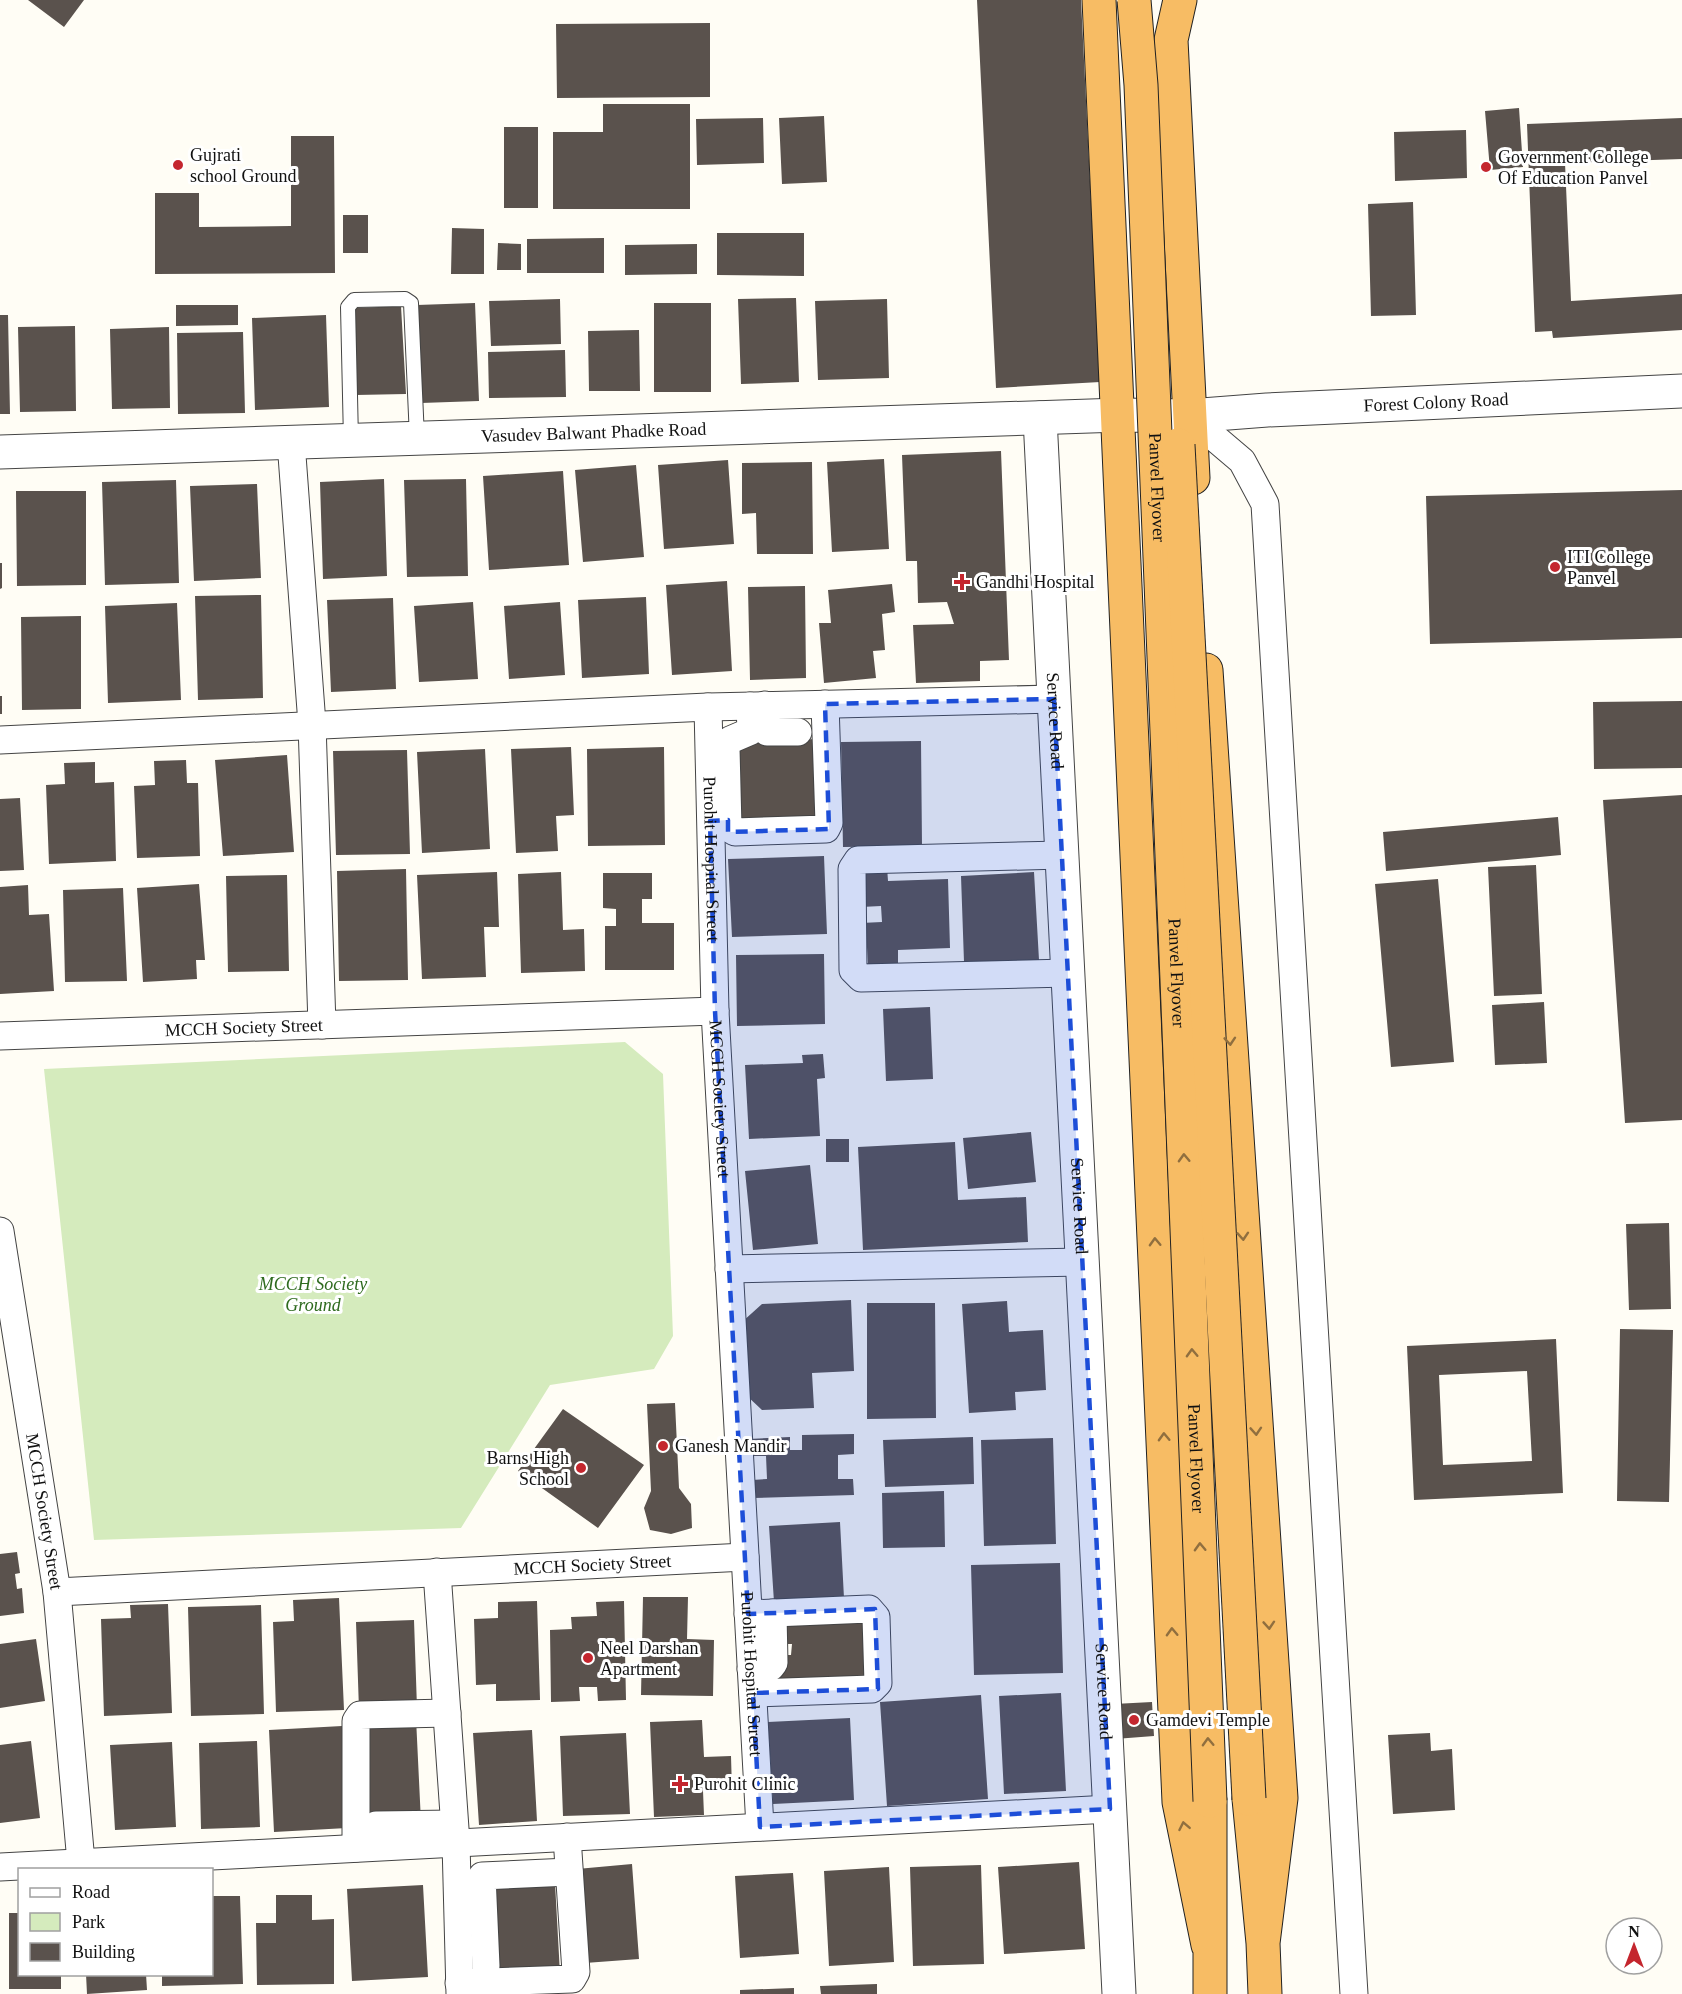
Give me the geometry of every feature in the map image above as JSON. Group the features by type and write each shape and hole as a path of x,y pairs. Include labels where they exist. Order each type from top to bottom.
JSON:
{"highway":[{"path":"1100,0 1179,1802 1208,1945 1210,1994"},
{"name":"Panvel Flyover","path":"1134,0 1141,85 1210,1801 1208,1945"},
{"name":"Panvel Flyover","path":"1155,0 1249,1799 1263,1943"},
{"path":"1180,0 1171,40 1189,416 1281,1798 1263,1943 1265,1994"}],"street":[{"name":"Forest Colony Road","path":"1189,416 1267,410 1682,391"},
{"name":"Vasudev Balwant Phadke Road","path":"0,452 1040,418 1189,416"},
{"path":"1189,416 1242,460 1265,504 1354,1994"},
{"name":"Service Road","path":"1040,418 1119,1994"},
{"path":"291,442 312,724 322,1025"},
{"path":"0,740 708,707 1054,699"},
{"path":"757,706 751,731 730,740 726,748 719,821 735,832 826,829 829,823 825,705"},
{"path":"757,706 767,732 798,732"},
{"name":"Purohit Hospital Street","path":"708,707 719,821 715,1011"},
{"path":"1062,855 858,860 852,869 853,970 861,978 1068,973"},
{"name":"MCCH Society Street","path":"0,1036 715,1011 745,1557 57,1592 5,1290 0,1231"},
{"path":"729,1269 1082,1262"},
{"name":"Purohit Hospital Street","path":"745,1557 760,1614 752,1681 760,1827"},
{"path":"437,1572 447,1713 447,1826 459,1989 572,1979 576,1972 567,1837"},
{"path":"57,1592 81,1862"},
{"path":"752,1681 872,1689 878,1683 876,1617 869,1609 760,1614"},
{"path":"362,1830 356,1721 360,1715 447,1713"},
{"path":"0,1867 81,1862 362,1830 447,1826 567,1837 1110,1809"},
{"path":"447,1826 482,1876 486,1966"},
{"path":"482,1876 569,1872"}],"lane":[{"path":"351,440 348,307 354,300 405,300 411,303 417,438"}],"highlighted area":[{"path":"1054,699 1110,1809 760,1827 753,1693 878,1689 875,1609 748,1614 715,1011 710,821 728,820 728,832 829,829 825,704"}],"green space":[{"name":"MCCH Society Ground","path":"625,1042 663,1074 673,1336 654,1369 550,1385 461,1528 94,1540 44,1069"}],"building":[{"path":"28,0 84,0 64,27"},
{"path":"977,0 1081,0 1100,382 996,388"},
{"path":"710,23 710,97 557,98 556,24"},
{"path":"603,104 690,104 690,209 553,209 553,132 603,132"},
{"path":"1519,108 1523,167 1490,170 1485,111"},
{"path":"824,116 827,182 782,184 779,118"},
{"path":"763,118 764,163 697,165 696,119"},
{"path":"1682,118 1682,159 1565,163 1571,301 1682,294 1682,330 1553,338 1552,331 1535,332 1527,124"},
{"path":"504,127 538,127 538,208 504,208"},
{"path":"1466,130 1467,178 1395,181 1394,132"},
{"path":"291,136 334,136 335,273 155,274 155,193 199,193 199,227 291,226"},
{"path":"1413,202 1416,315 1371,316 1368,204"},
{"path":"343,215 368,215 368,253 343,253"},
{"path":"452,228 484,229 484,274 451,274"},
{"path":"717,233 804,233 804,276 717,275"},
{"path":"604,238 604,273 527,273 527,239"},
{"path":"498,243 521,244 521,270 497,270"},
{"path":"697,244 697,274 625,275 625,245"},
{"path":"796,298 799,382 741,384 738,299"},
{"path":"560,299 561,344 491,346 489,301"},
{"path":"887,299 889,378 818,380 815,301"},
{"path":"475,303 479,401 421,403 417,305"},
{"path":"654,303 711,303 711,392 654,392"},
{"path":"176,305 238,305 238,325 176,326"},
{"path":"401,306 406,394 356,395 356,308"},
{"path":"0,315 8,315 10,414 0,414"},
{"path":"326,315 329,407 255,410 252,318"},
{"path":"75,326 76,411 20,412 18,327"},
{"path":"169,327 170,408 112,409 110,329"},
{"path":"639,330 640,391 589,391 588,331"},
{"path":"243,332 245,413 178,414 177,333"},
{"path":"565,350 566,397 489,398 488,352"},
{"name":"Gandhi Hospital","path":"1001,451 1009,660 980,661 980,681 916,683 913,625 954,624 947,602 918,603 917,561 906,561 902,455"},
{"path":"884,459 889,549 832,552 827,462"},
{"path":"728,460 734,544 664,549 658,465"},
{"path":"812,462 813,554 757,554 756,513 742,514 742,463"},
{"path":"636,465 644,557 583,562 575,470"},
{"path":"563,471 569,565 489,570 483,476"},
{"path":"384,479 387,576 323,579 320,482"},
{"path":"466,479 468,576 407,577 404,480"},
{"path":"176,480 179,583 105,585 102,482"},
{"path":"257,484 261,578 194,581 190,486"},
{"name":"ITI College Panvel","path":"1682,490 1682,638 1430,644 1426,496"},
{"path":"16,491 86,491 86,585 17,586"},
{"path":"0,563 2,563 2,588 0,589"},
{"path":"727,581 732,671 672,675 666,585"},
{"path":"892,584 895,612 882,614 885,650 873,651 876,678 824,683 819,623 831,623 828,590"},
{"path":"805,586 806,678 750,680 748,587"},
{"path":"261,595 263,698 198,700 195,596"},
{"path":"646,597 649,674 582,678 578,600"},
{"path":"393,598 396,689 331,692 327,600"},
{"path":"473,602 478,679 419,682 414,606"},
{"path":"560,602 565,675 509,679 504,606"},
{"path":"177,603 181,700 108,703 105,606"},
{"path":"81,616 81,709 22,710 21,617"},
{"path":"0,696 2,696 2,714 0,714"},
{"path":"1682,701 1682,768 1594,769 1593,702"},
{"path":"820,739 824,822 732,824 730,747 746,741"},
{"path":"921,741 922,846 843,847 841,742"},
{"path":"571,747 574,815 556,816 558,851 516,853 511,749"},
{"path":"664,747 665,845 588,846 587,749"},
{"path":"485,749 490,849 422,853 417,752"},
{"path":"407,750 410,854 336,855 333,751"},
{"path":"287,755 294,852 223,856 215,760"},
{"path":"186,760 187,783 198,783 200,856 137,858 134,786 155,785 154,761"},
{"path":"95,762 95,783 114,782 116,861 49,864 46,785 65,784 64,763"},
{"path":"1682,795 1682,1120 1625,1123 1603,800"},
{"path":"20,798 24,870 0,871 0,799"},
{"path":"1558,817 1561,855 1386,871 1383,832"},
{"path":"824,856 827,934 732,937 728,859"},
{"path":"1536,865 1542,994 1494,996 1488,867"},
{"path":"887,867 888,881 948,879 950,948 898,950 898,965 868,966 867,947 862,947 861,923 882,922 881,906 861,907 859,868"},
{"path":"406,869 408,980 339,981 337,871"},
{"path":"497,872 499,927 484,927 486,977 422,979 417,875"},
{"path":"561,872 563,930 584,929 585,971 521,973 518,874"},
{"path":"1034,872 1039,960 964,962 961,876"},
{"path":"603,873 652,873 652,899 642,899 642,923 674,923 674,970 605,970 605,926 616,926 616,909 603,908"},
{"path":"287,875 289,971 228,972 226,876"},
{"path":"1438,879 1454,1062 1391,1067 1375,884"},
{"path":"199,884 205,960 196,960 197,979 143,982 137,888"},
{"path":"28,885 29,915 49,914 54,991 0,994 0,887"},
{"path":"123,888 127,981 65,982 63,890"},
{"path":"824,954 825,1024 737,1026 736,955"},
{"path":"1544,1002 1547,1063 1495,1065 1492,1005"},
{"path":"930,1007 933,1079 886,1081 883,1009"},
{"path":"823,1054 825,1078 817,1079 820,1136 749,1139 745,1065 803,1063 802,1055"},
{"path":"1031,1132 1036,1182 968,1189 963,1138"},
{"path":"826,1139 849,1139 849,1162 826,1162"},
{"path":"955,1142 958,1200 1026,1197 1028,1242 863,1250 858,1147"},
{"path":"810,1165 818,1244 753,1250 745,1171"},
{"path":"1669,1223 1671,1309 1629,1310 1626,1224"},
{"path":"851,1300 854,1371 812,1373 814,1408 762,1410 746,1395 742,1322 762,1304"},
{"path":"1007,1301 1009,1332 1043,1330 1046,1390 1015,1392 1016,1410 969,1413 962,1304"},
{"path":"867,1303 935,1303 936,1418 867,1419"},
{"path":"1620,1329 1673,1330 1669,1502 1617,1501"},
{"path":"1556,1339 1563,1493 1414,1500 1407,1346","holes":["1527,1371 1532,1461 1443,1465 1439,1375"]},
{"name":"Ganesh Mandir","path":"675,1403 679,1488 691,1504 692,1528 671,1534 650,1530 644,1508 651,1491 647,1404"},
{"name":"Barns High School","path":"563,1409 644,1465 598,1528 518,1471"},
{"path":"854,1434 854,1454 838,1455 838,1479 853,1479 854,1495 753,1498 752,1480 767,1479 766,1456 749,1456 749,1439 790,1437 790,1450 802,1450 802,1435"},
{"path":"973,1437 974,1484 885,1487 883,1440"},
{"path":"1053,1438 1056,1544 984,1546 981,1440"},
{"path":"944,1491 945,1547 883,1548 882,1493"},
{"path":"840,1522 844,1598 774,1602 769,1526"},
{"path":"17,1552 20,1573 15,1574 17,1589 22,1588 24,1613 0,1616 0,1554"},
{"path":"1060,1563 1063,1673 974,1675 971,1565"},
{"path":"643,1597 688,1597 687,1639 714,1640 713,1696 641,1695"},
{"path":"339,1598 344,1710 276,1712 273,1622 294,1621 293,1600"},
{"path":"537,1601 540,1700 496,1701 496,1684 476,1685 474,1619 498,1618 498,1602"},
{"name":"Neel Darshan Apartment","path":"624,1601 626,1700 598,1701 597,1687 579,1687 580,1701 551,1702 550,1630 572,1629 571,1617 597,1616 596,1602"},
{"path":"168,1604 172,1713 104,1716 101,1619 131,1618 130,1605"},
{"path":"261,1605 264,1714 191,1716 188,1607"},
{"path":"869,1615 870,1681 780,1680 780,1655 791,1655 792,1644 779,1644 779,1619"},
{"path":"414,1620 417,1708 359,1710 356,1622"},
{"path":"36,1639 45,1701 0,1708 0,1644"},
{"path":"1061,1693 1066,1791 1004,1794 999,1696"},
{"path":"981,1695 988,1799 887,1806 880,1702"},
{"name":"Gamdevi Temple","path":"1152,1702 1154,1736 1115,1739 1114,1704"},
{"path":"416,1718 421,1822 362,1823 360,1721"},
{"path":"850,1718 854,1800 773,1804 768,1722"},
{"path":"702,1720 704,1757 731,1756 732,1790 703,1791 704,1815 654,1817 650,1722"},
{"path":"342,1726 347,1828 274,1832 269,1730"},
{"path":"532,1730 537,1821 479,1825 473,1733"},
{"path":"626,1733 630,1814 563,1816 560,1736"},
{"path":"1430,1733 1431,1751 1452,1749 1455,1810 1393,1814 1388,1735"},
{"path":"31,1741 40,1818 0,1823 0,1745"},
{"path":"257,1741 260,1827 201,1829 199,1743"},
{"path":"172,1742 176,1827 115,1830 110,1745"},
{"path":"1079,1862 1085,1949 1004,1954 998,1867"},
{"path":"632,1864 639,1959 585,1963 577,1869"},
{"path":"981,1865 984,1964 913,1966 910,1867"},
{"path":"889,1867 894,1962 829,1966 824,1871"},
{"path":"793,1873 799,1954 740,1958 735,1876"},
{"path":"555,1883 560,1974 492,1977 488,1886"},
{"path":"423,1885 428,1977 352,1981 347,1889"},
{"path":"276,1895 312,1895 312,1920 334,1919 334,1984 257,1985 256,1923 276,1923"},
{"path":"213,1896 240,1896 243,1984 162,1986 162,1976 213,1976"},
{"path":"9,1913 18,1913 18,1976 61,1976 61,1989 9,1989"},
{"path":"86,1976 146,1976 147,1990 87,1994"},
{"path":"877,1984 877,1994 821,1994 820,1986"},
{"path":"794,1988 794,1994 740,1994 740,1990"}],"place":[{"name":"Gujrati school Ground","path":"178,165"},
{"name":"Government College Of Education Panvel","path":"1486,167"},
{"name":"ITI College Panvel","path":"1555,567"},
{"name":"Gandhi Hospital","path":"962,582"},
{"name":"Ganesh Mandir","path":"663,1446"},
{"name":"Barns High School","path":"581,1468"},
{"name":"Neel Darshan Apartment","path":"588,1658"},
{"name":"Gamdevi Temple","path":"1134,1720"},
{"name":"Purohit Clinic","path":"680,1784"}]}
